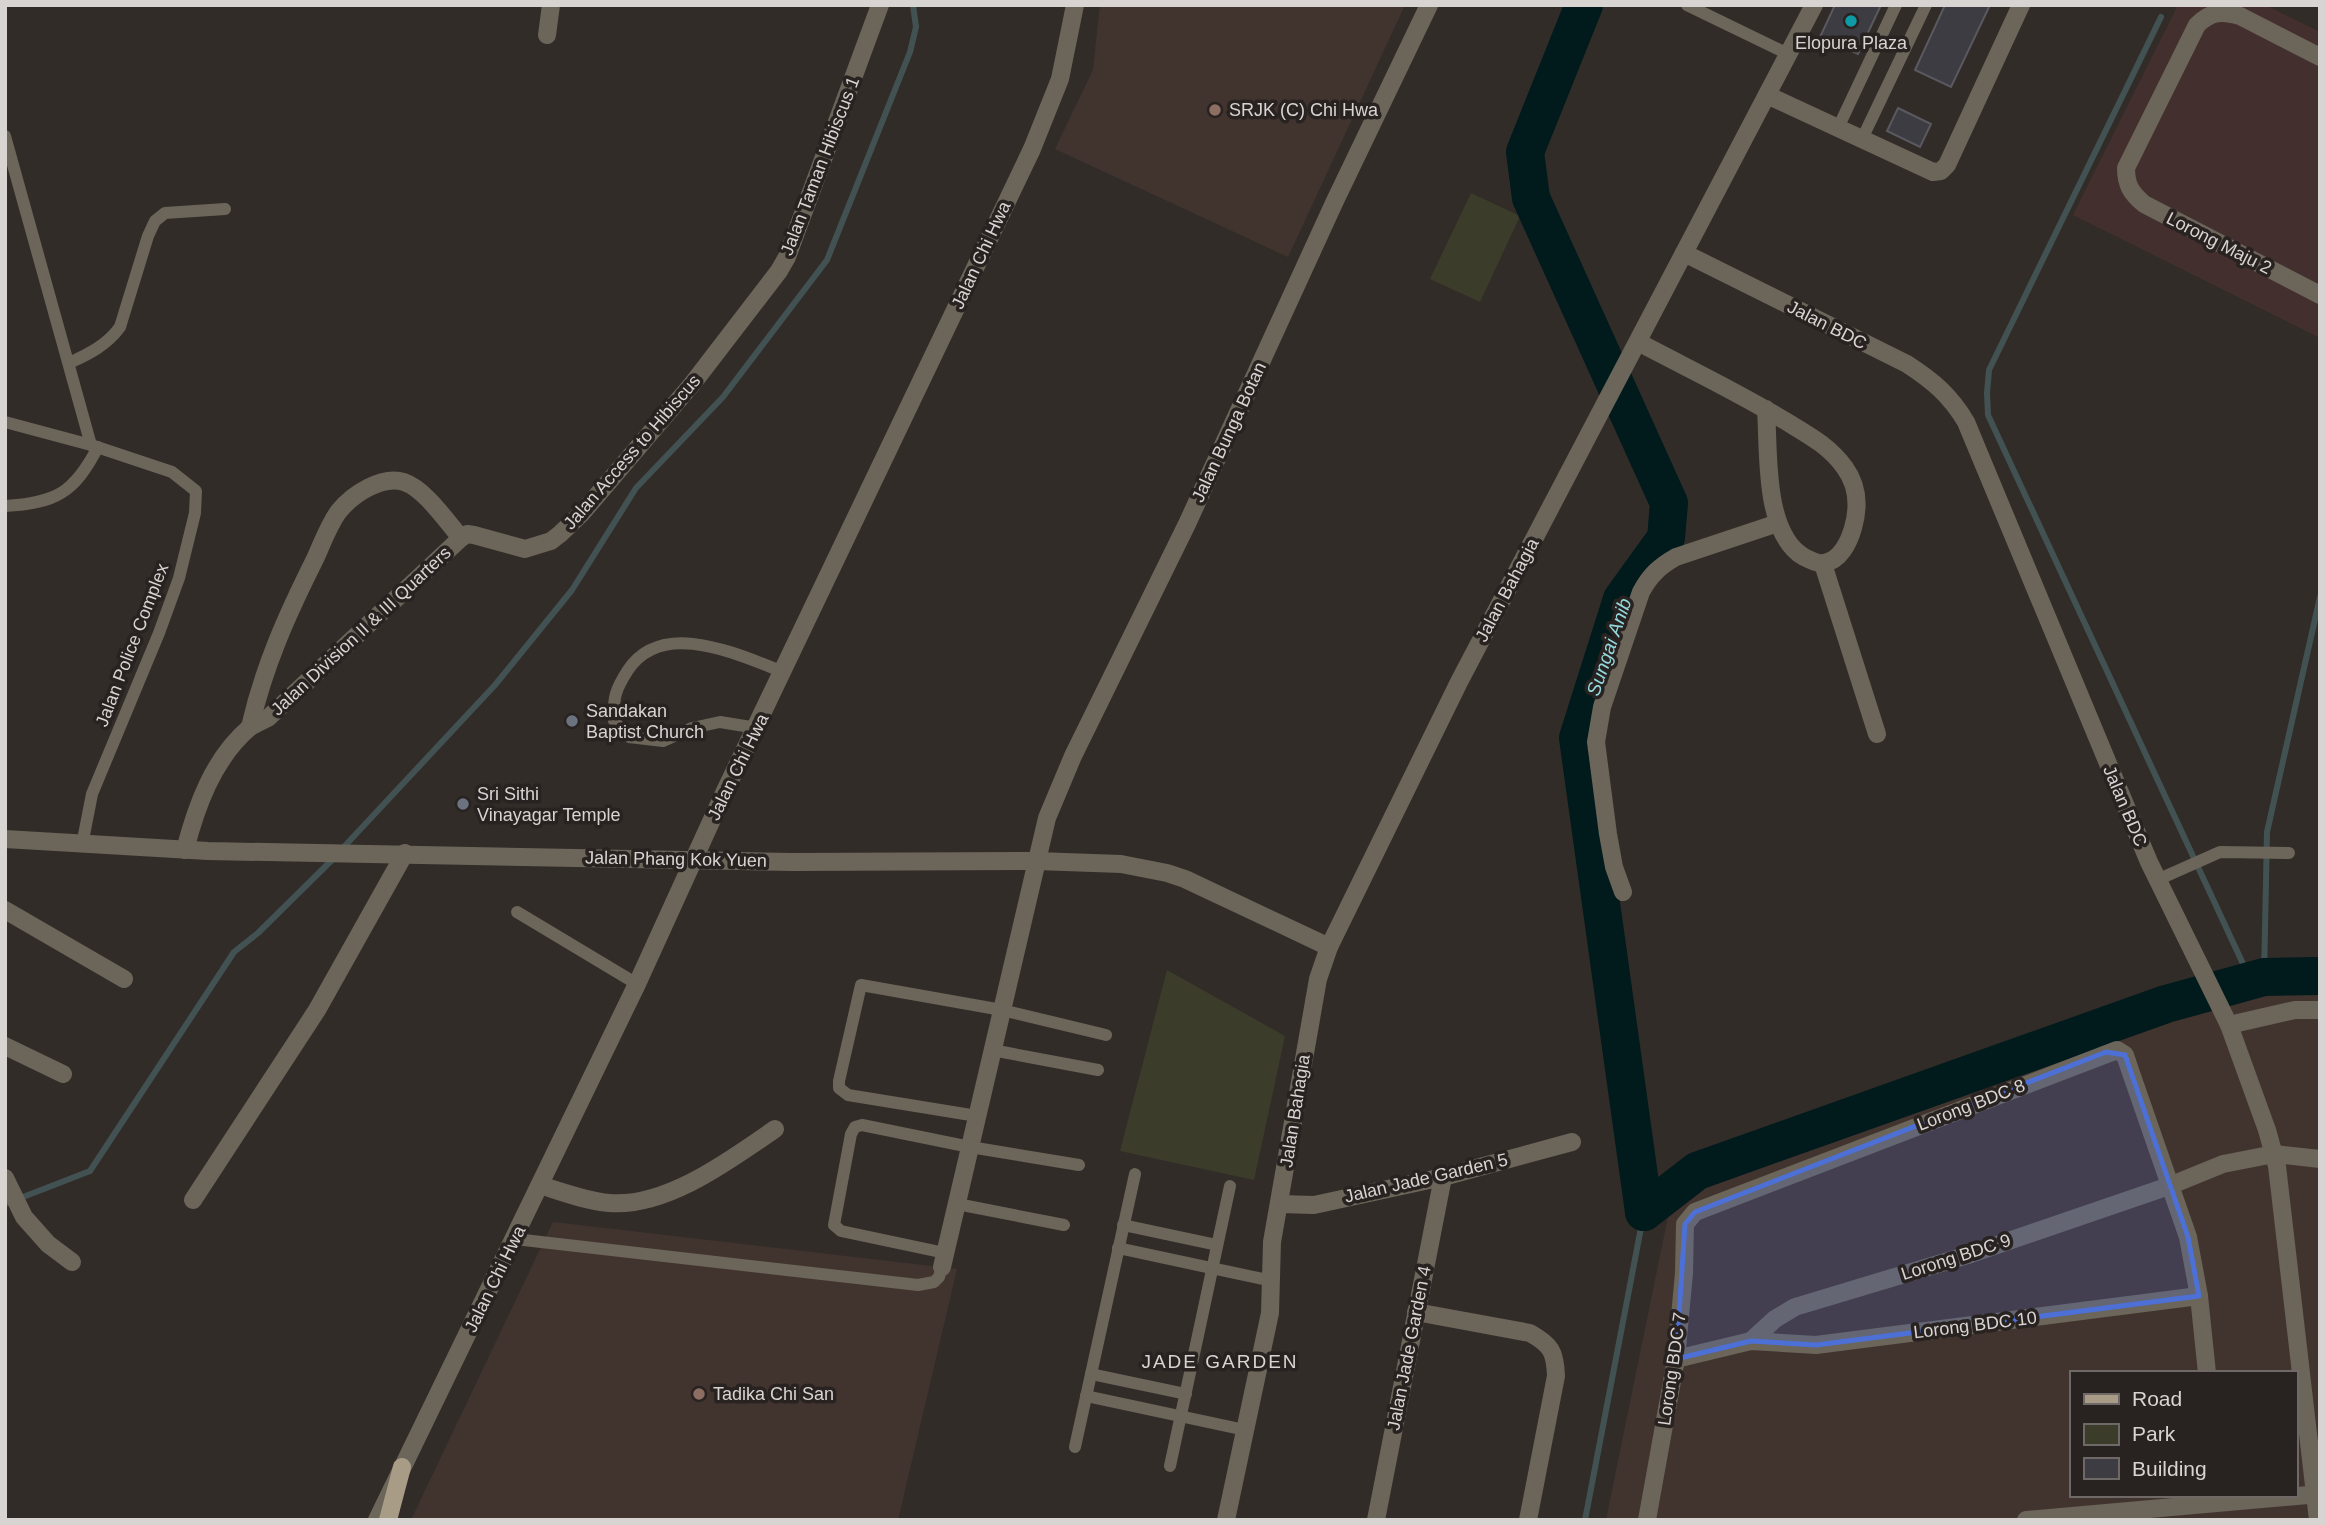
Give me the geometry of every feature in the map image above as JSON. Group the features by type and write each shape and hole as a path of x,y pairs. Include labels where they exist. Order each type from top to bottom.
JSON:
{"main road":[{"path":"388,1520 402,1468"}],"street":[{"path":"547,35 551,5"},
{"name":"Jalan Taman Hibiscus 1","path":"743,318 787,257 880,5"},
{"name":"Jalan Chi Hwa","path":"377,1520 637,984 1032,149 1060,79 1075,5"},
{"name":"Jalan Bunga Botan","path":"943,1260 1047,818 1073,756 1187,524 1334,203 1429,5"},
{"name":"Jalan Bahagia","path":"1226,1520 1270,1313 1272,1242 1318,979 1329,947 1459,682 1814,5"},
{"path":"1767,95 1933,172 1941,171 1947,166 2021,5"},
{"name":"Lorong Maju 2","path":"2320,57 2240,16 2216,12 2205,17 2197,25 2126,168 2126,182 2133,195 2144,204 2320,295"},
{"name":"Jalan BDC","path":"1684,253 1907,364 1931,380 1954,402 1966,422 2157,880 2229,1025 2267,1130 2277,1166 2318,1520"},
{"name":"Jalan Access to Hibiscus","path":"461,538 467,534 474,535 525,549 551,541 560,534 582,513 693,383 743,318"},
{"path":"1638,342 1766,409 1834,454 1854,484 1857,499 1856,519 1844,549 1823,564 1800,554 1788,543 1778,523 1772,501 1766,409"},
{"name":"Jalan Division II & III Quarters","path":"185,850 195,810 211,779 226,755 250,727 268,718 461,538 422,493 404,482 382,481 360,493 339,511 286,616 265,670 250,727"},
{"path":"1623,892 1610,845 1596,742 1602,707 1641,592 1648,578 1661,565 1676,557 1778,523"},
{"path":"1823,564 1877,734"},
{"name":"Jalan Phang Kok Yuen","path":"5,839 185,850 793,862 1037,861 1121,864 1185,879 1329,947"},
{"path":"193,1200 317,1010 405,853"},
{"path":"5,910 124,979"},
{"path":"2229,1025 2295,1010 2320,1010"},
{"path":"5,1046 63,1074"},
{"name":"Lorong BDC 8","path":"1689,1218 1695,1212 2117,1050 2125,1055 2169,1186"},
{"path":"540,1185 608,1203 652,1198 728,1162 775,1129"},
{"name":"Jalan Jade Garden 5","path":"1279,1203 1292,1206 1314,1205 1443,1177 1572,1142"},
{"name":"Lorong BDC 9","path":"1751,1341 1795,1307 1968,1255 2169,1186 2222,1164 2274,1154 2320,1159"},
{"name":"Jalan Jade Garden 4","path":"1376,1520 1443,1177"},
{"path":"5,1178 24,1217 48,1244 72,1262"},
{"path":"2169,1186 2188,1237 2199,1296 2207,1371"},
{"name":"Lorong BDC 7","path":"1647,1520 1676,1359 1684,1273 1683,1234 1689,1218"},
{"name":"Lorong BDC 10","path":"1751,1341 1816,1345 2199,1296"},
{"path":"1416,1312 1530,1333 1545,1342 1556,1357 1556,1376 1528,1520"},
{"path":"1676,1359 1751,1341"},
{"path":"2297,1495 2317,1494"},
{"path":"2026,1520 2268,1497"}],"lane":[{"path":"1687,5 1788,54"},
{"path":"1838,128 1896,5"},
{"path":"1863,139 1927,5"},
{"path":"5,136 94,446 85,472 66,489 50,499 28,505 5,506"},
{"path":"69,363 92,352 120,327 155,221 165,213 225,209"},
{"name":"Jalan Police Complex","path":"5,422 94,446 172,472 196,491 195,513 172,600 92,794 82,845"},
{"path":"757,728 720,722 692,728 663,741 629,737 614,721 613,700 621,681 635,660 649,649 666,643 729,651 784,672"},
{"path":"2157,880 2220,852 2283,853"},
{"path":"516,912 637,984"},
{"path":"977,1116 848,1095 839,1088 861,985 1002,1010 1106,1035"},
{"path":"992,1050 1098,1070"},
{"path":"515,1239 918,1285 934,1283 939,1277 943,1260 841,1231 834,1225 851,1134 855,1127 862,1125 1079,1165"},
{"path":"1075,1447 1135,1174"},
{"path":"1170,1466 1230,1186"},
{"path":"957,1204 1064,1225"},
{"path":"1124,1225 1217,1245"},
{"path":"1118,1248 1272,1281"},
{"path":"1091,1374 1186,1394"},
{"path":"1086,1396 1245,1430"}],"highlighted area":[{"path":"2106,1052 2125,1055 2188,1237 2199,1296 1816,1345 1751,1341 1676,1359 1685,1224 1695,1212"}],"shaded area":[{"name":"SRJK (C) Chi Hwa","path":"1100,5 1405,5 1288,257 1055,149 1093,70"},
{"path":"2178,5 2265,5 2320,32 2320,338 2073,215"},
{"path":"2266,990 2320,992 2320,1520 1606,1520 1670,1207 1702,1180"},
{"name":"Tadika Chi San","path":"553,1222 957,1269 898,1520 411,1520"}],"green space":[{"path":"1471,193 1520,216 1480,302 1430,279"},
{"path":"1167,970 1285,1036 1254,1180 1120,1151"}],"building":[{"name":"Elopura Plaza","path":"1835,5 1881,5 1858,54 1820,37"},
{"path":"1945,5 1990,5 1951,87 1915,70"},
{"path":"1898,108 1931,124 1920,147 1887,131"}],"waterway":[{"path":"341,850 495,685 572,590 636,488 723,397 827,260 910,52 916,27 913,5"},
{"name":"Sungai Anib","path":"1584,5 1525,152 1531,198 1669,503 1666,538 1622,599 1578,738 1644,1212"},
{"path":"2161,17 1989,370 1988,415 2251,981"},
{"path":"2264,977 2267,832 2320,597"},
{"path":"5,1204 90,1171 234,952 258,933 334,858"},
{"path":"1644,1212 1697,1171 2166,1004 2264,977 2320,976"},
{"path":"1585,1520 1644,1212"}],"place":[{"name":"Elopura Plaza","path":"1851,21"},
{"name":"SRJK (C) Chi Hwa","path":"1215,110"},
{"name":"Sandakan Baptist Church","path":"572,721"},
{"name":"Sri Sithi Vinayagar Temple","path":"463,804"},
{"name":"Tadika Chi San","path":"699,1394"}],"district":[{"name":"JADE GARDEN","path":"1220,1361"}]}
